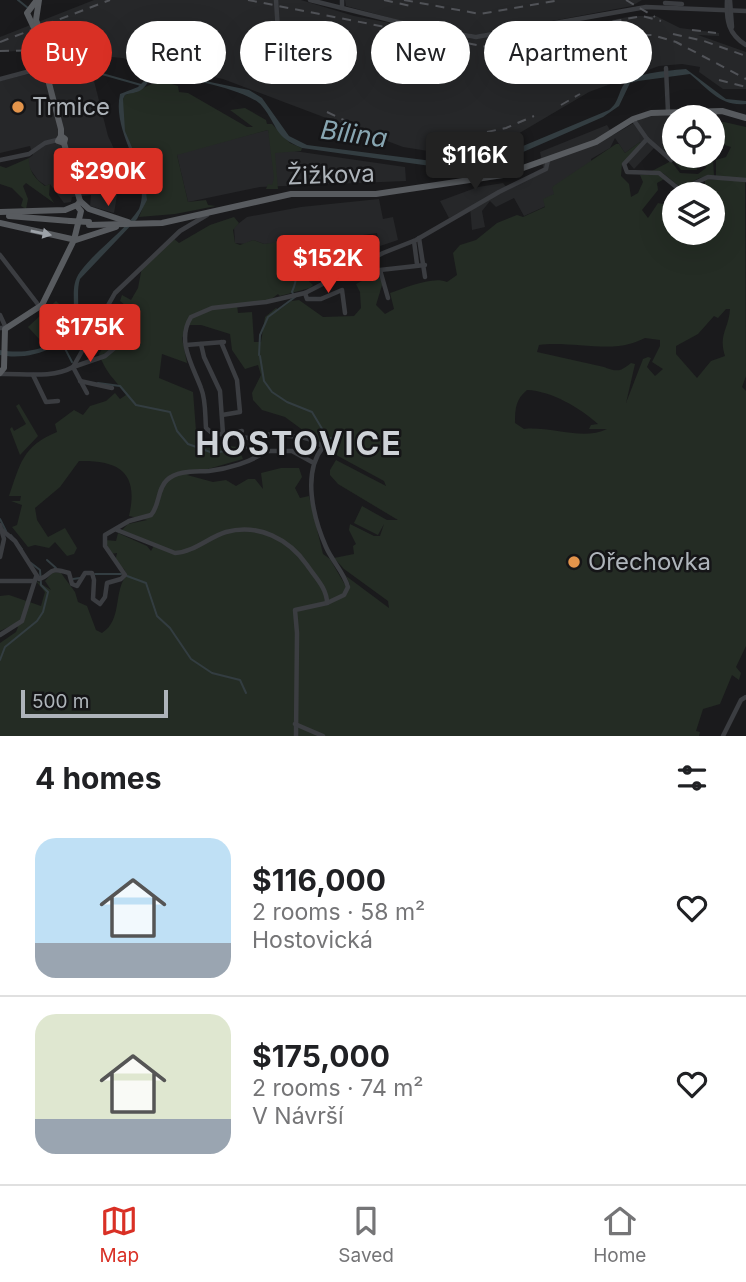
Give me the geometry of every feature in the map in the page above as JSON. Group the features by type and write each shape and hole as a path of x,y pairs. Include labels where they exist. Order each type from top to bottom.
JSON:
{"main road":[{"path":"30,21 29,10 38,0"},
{"path":"36,21 38,0"},
{"path":"0,373 4,360 3,328 41,308 75,240 81,206 45,84"},
{"name":"Žižkova","path":"140,223 213,212 280,195 376,194 503,175 595,139 639,113 662,111"},
{"name":"Žižkova","path":"725,111 746,116"},
{"name":"Žižkova","path":"140,223 298,190 376,191 502,172 548,160 605,138 645,114 662,112"},
{"path":"0,217 81,206 126,223"},
{"path":"0,217 69,223 140,223"},
{"path":"0,217 75,240 126,223"}],"street":[{"path":"276,0 277,21"},
{"path":"310,0 426,29 478,37 640,7 682,4 746,11"},
{"path":"342,0 342,8"},
{"path":"705,0 705,8"},
{"path":"729,0 730,29 746,44"},
{"path":"665,70 667,105"},
{"path":"0,79 21,73"},
{"path":"634,119 648,139 662,152"},
{"path":"648,139 624,164 627,172 659,173 680,190 708,177 746,180"},
{"path":"0,160 34,151 45,143 61,140"},
{"path":"266,451 257,440 212,433 206,428 201,389 190,365 186,345 188,321 201,311 305,293 383,253 416,240 539,173 546,169 548,160"},
{"path":"534,163 539,173"},
{"name":"Žižkova","path":"73,368 115,293 151,256 188,225 213,212"},
{"path":"416,240 417,265"},
{"path":"416,240 425,265 425,277"},
{"path":"0,255 41,308"},
{"path":"388,298 380,270 425,265"},
{"path":"305,293 307,299 317,300 342,290 345,313"},
{"path":"0,315 3,328"},
{"path":"0,373 33,375 66,371 78,364 105,356 129,336"},
{"path":"186,345 222,342 237,380 239,414 222,415"},
{"path":"201,344 220,391 223,434"},
{"path":"73,368 87,393"},
{"path":"33,375 46,402 58,401"},
{"path":"80,381 112,388"},
{"path":"223,434 242,431"},
{"path":"257,440 264,433 314,439 323,447 312,463 310,487 327,551 348,587 344,595 327,603 300,607 293,615 297,633 294,724 296,736"},
{"path":"0,581 37,579 49,571 59,570 69,573 72,584 77,586 85,573 92,573 93,598 97,604 102,603 107,583 125,575 112,560 104,543 105,535 129,522 151,515 158,505 163,485 172,477 251,460 266,451 292,451 312,463"},
{"path":"0,557 1,528"},
{"path":"0,635 22,621 37,579 15,541 1,528"},
{"path":"117,530 175,553 228,531 273,534 304,560 325,590 327,603"},
{"path":"723,736 745,697"},
{"path":"294,724 323,736"}],"shaded area":[{"path":"94,0 301,0 380,21 371,21 371,84 470,84 470,38 484,37 484,84 611,84 589,92 504,142 478,150 447,154 403,147 226,80 226,21 126,21 126,59 112,57 112,21 41,21"},
{"path":"345,0 642,0 632,6 552,21 484,21 484,34 478,35 470,34 470,21 402,21 346,6"},
{"path":"633,16 656,16 680,28 719,33 719,36 698,35 746,52 746,89 723,89 699,72 700,67 682,64 652,69 652,21 607,21"},
{"path":"21,29 21,51 0,52 0,37"},
{"path":"686,69 726,99 746,101 746,104 722,100 690,74 652,79 652,73"},
{"path":"21,76 21,84 95,84 108,136 122,166 114,213 90,206 91,195 72,197 71,202 64,203 50,184 46,186 38,180 28,166 29,158 33,155 30,146 0,153 0,81"},
{"path":"146,84 138,92 125,95 123,99 125,131 144,176 147,200 137,219 80,279 77,317 66,337 57,345 35,354 0,355 0,350 42,348 61,337 72,319 75,283 80,272 139,209 141,182 121,125 119,110 120,94"},
{"path":"152,84 172,84 178,86 179,92 188,93 247,127 253,127 230,110 245,108 266,120 267,124 272,124 290,143 302,148 301,151 275,153 278,189 266,189 268,184 272,185 274,178 268,130 177,155 188,202 206,200 208,205 216,206 175,214 139,217 146,192 145,182 125,132 125,95"},
{"path":"210,84 249,90 262,98 289,136 307,145 448,163 494,158 609,110 623,85 630,84 619,106 603,117 490,164 445,168 302,148 281,135 255,100"},
{"path":"662,115 662,150 656,146 634,169 628,162 643,145 640,142 625,153 615,138 610,148 591,159 591,162 554,194 546,206 524,216 514,198 496,207 490,201 482,211 485,227 472,230 470,207 449,218 440,201 478,187 503,183 508,189 544,172 540,152 607,125 613,135 646,116"},
{"path":"725,122 746,127 746,179 716,176 716,168 725,168 725,157 731,147 725,145"},
{"path":"268,130 271,140 294,151 405,167 406,181 260,187 188,202 177,155 179,153"},
{"path":"640,142 642,144 622,164 621,176 629,184 631,197 638,193 643,182 640,175 666,178 657,183 658,190 642,210 648,218 658,203 662,204 662,245 725,245 725,182 705,182 705,179 745,181 746,376 742,387 746,391 746,646 736,667 741,673 739,680 732,675 720,704 703,709 696,731 700,732 699,736 0,736 0,643 16,632 18,627 13,625 0,631 0,596 9,595 41,606 45,592 35,580 51,590 45,581 53,572 61,573 75,592 78,602 87,606 96,630 102,633 113,621 120,589 127,575 115,562 117,553 111,554 105,540 116,541 118,533 147,546 151,551 155,544 122,530 128,524 147,520 129,516 131,489 128,479 123,472 106,463 79,461 60,487 35,508 37,520 48,537 65,528 77,548 74,554 67,556 55,542 49,548 35,545 28,547 12,527 17,525 22,505 11,501 20,501 21,496 9,496 29,450 45,437 57,432 55,424 74,410 83,415 90,406 106,401 115,393 120,399 126,395 108,372 99,354 102,349 129,336 120,312 125,305 120,301 122,295 131,300 138,288 142,267 173,238 179,243 210,225 234,217 239,223 233,230 235,243 240,245 253,240 264,244 279,242 295,268 313,285 280,296 278,294 270,300 237,305 238,313 252,312 254,342 261,342 265,317 291,301 299,300 323,317 354,316 361,308 360,292 356,284 376,274 383,282 376,305 385,314 394,309 390,293 434,280 447,282 457,275 453,253 460,245 476,240 497,223 517,215 523,217 545,207 543,199 554,194 552,187 619,144 625,153","holes":["726,309 730,309 723,337 725,356 711,361 697,378 676,354 676,346 698,334 714,316 718,318","189,325 201,325 230,334 232,350 245,369 258,365 261,375 252,393 253,400 262,410 285,417 338,456 384,481 386,486 336,460 330,470 330,475 338,484 398,520 387,520 362,506 354,523 378,535 384,524 380,536 374,536 350,524 349,530 356,544 353,546 354,554 334,558 344,569 388,601 389,608 346,576 350,585 348,590 330,559 323,554 309,496 300,498 295,488 302,477 299,468 281,468 261,473 263,489 255,479 248,479 236,486 226,480 213,482 187,475 243,459 238,447 210,444 196,431 193,392 159,378 162,354 187,363 182,338","645,338 660,340 652,362 663,369 655,376 647,367 651,358 643,359 626,403 635,364 631,363 621,370 615,370 537,352 539,345 609,347","527,390 546,393 574,406 598,424 591,425 589,429 607,429 588,434 524,429 515,423 515,413 520,397"]},
{"path":"29,158 35,177 45,186 50,184 49,195 54,203 26,183 23,186 28,199 26,209 21,206 23,199 12,188 0,184 0,166 6,168"},
{"path":"662,166 662,168 676,168 680,173 698,174 706,168 714,168 714,176 692,182 674,182 663,173 652,171"},
{"path":"679,168 697,170 681,170"},
{"path":"379,199 383,219 393,217 398,240 380,246 377,233 363,235 362,247 338,252 340,262 307,276 289,243 264,244 253,240 245,244 235,243 234,227 247,217 301,207"},
{"path":"56,301 70,315 42,342 28,327"},
{"path":"19,404 38,436 20,455 10,429 12,427 14,431 26,424 16,406"}],"waterway":[{"path":"18,0 28,8"},
{"path":"112,77 141,85"},
{"path":"259,355 260,335 268,317 295,297 292,292 296,268 288,245"},
{"path":"60,339 72,362"},
{"path":"260,356 264,381 272,392 287,402 312,412 327,437 340,441"},
{"path":"98,383 120,386 136,405 170,412 177,431 188,444 213,453 225,451 236,454 240,449 258,445"},
{"path":"0,519 6,531"},
{"path":"11,535 22,549"},
{"path":"47,560 56,568"},
{"path":"0,660 5,647 37,621 43,612 48,592 41,585 40,570 31,563"},
{"path":"95,574 121,574"},
{"path":"127,576 146,583 157,616 170,628 191,659 212,673 240,680 246,693"},
{"path":"73,579 80,578"}],"railway":[{"path":"0,42 110,0"},
{"path":"248,0 487,47 529,48 615,35 652,35 676,42 746,79"},
{"path":"384,0 415,7"},
{"path":"404,0 480,14 560,0"},
{"path":"626,0 655,17"},
{"path":"616,21 642,16 661,21"},
{"path":"692,30 716,33"},
{"path":"673,34 704,41 746,56"},
{"path":"0,51 21,51"},
{"path":"719,80 746,87"},
{"path":"561,105 580,94"},
{"path":"327,112 348,122"},
{"path":"487,132 506,128 534,116"}],"place":[{"name":"Trmice","path":"18,107"},
{"name":"Ořechovka","path":"574,562"}],"district":[{"name":"HOSTOVICE","path":"299,444"}],"water label":[{"name":"Bílina","path":"354,134"}]}
